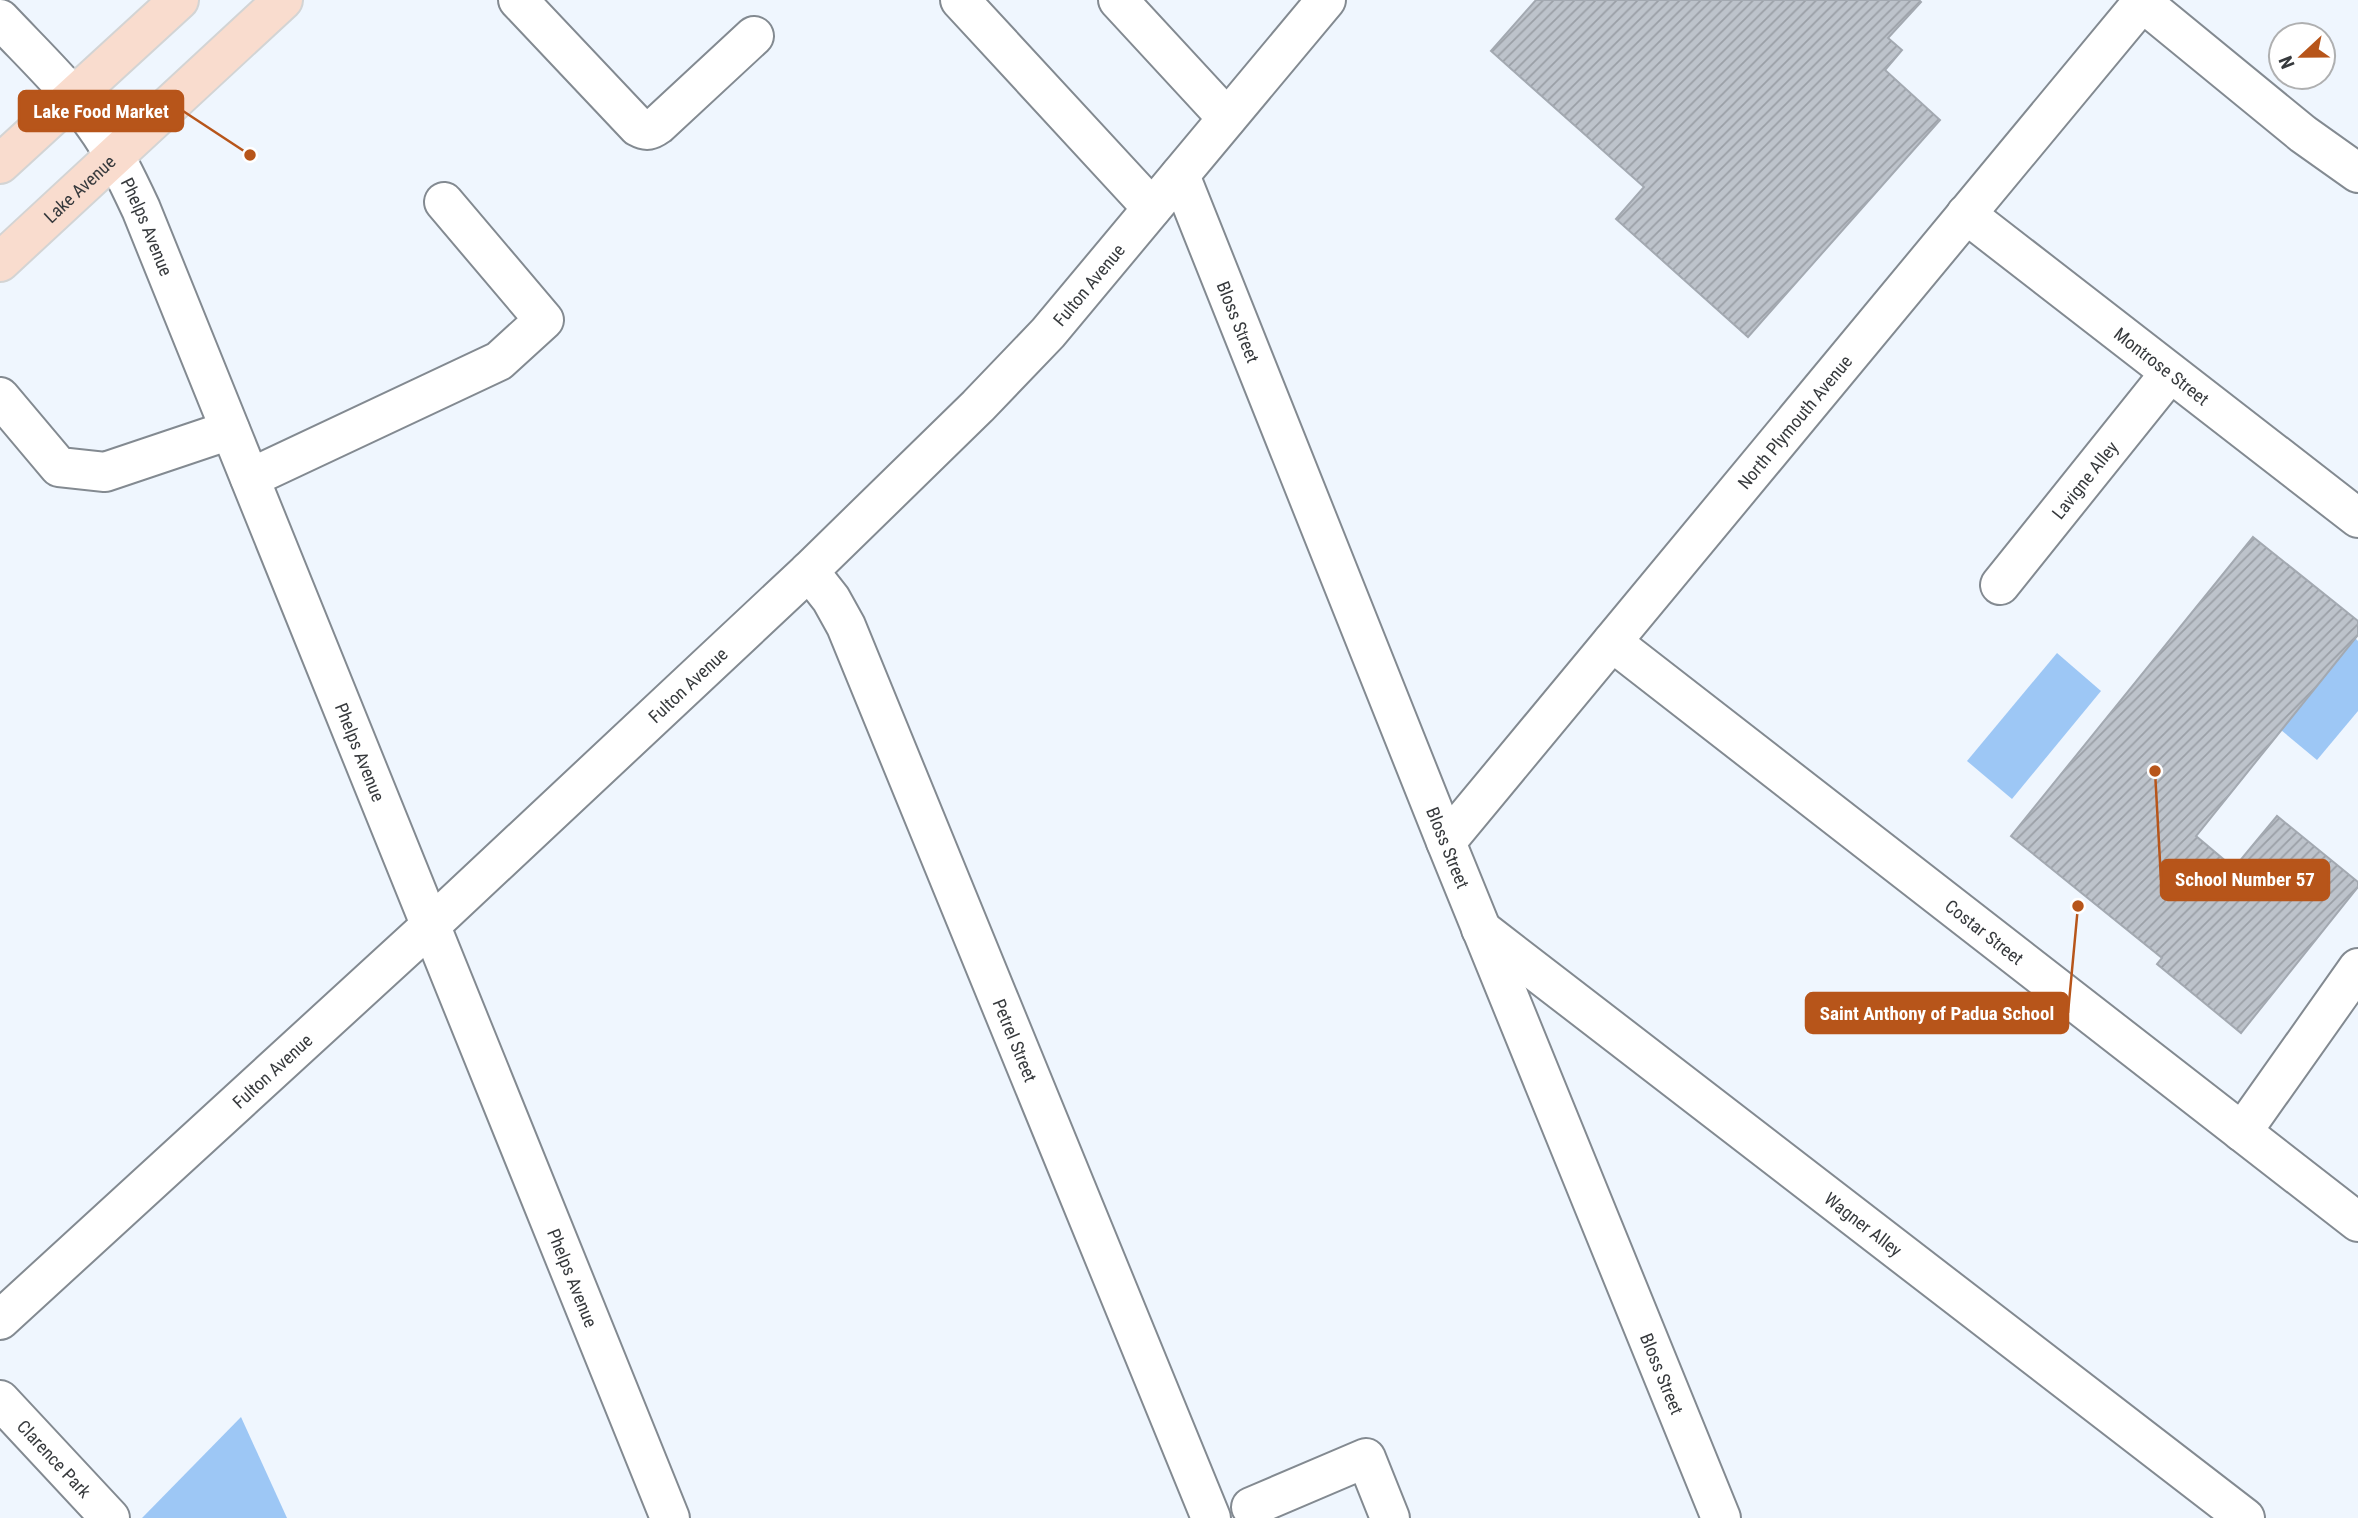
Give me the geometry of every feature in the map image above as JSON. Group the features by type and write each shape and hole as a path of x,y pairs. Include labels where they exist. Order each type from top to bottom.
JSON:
{"main road":[{"path":"0,164 178,0"},
{"name":"Lake Avenue","path":"0,262 283,0"}],"street":[{"path":"518,0 644,130 658,125 754,36"},
{"path":"960,0 1152,208"},
{"path":"1118,0 1227,118"},
{"path":"2143,1 2303,134 2358,173"},
{"name":"North Plymouth Avenue","path":"1446,842 2143,1"},
{"name":"Fulton Avenue","path":"0,1320 430,926 810,571 978,406 1030,352 1180,175 1227,118 1312,5"},
{"name":"Phelps Avenue","path":"0,19 72,96 94,124 141,209 670,1518"},
{"name":"Bloss Street","path":"1180,175 1481,929 1721,1518"},
{"path":"250,478 499,361 544,320 444,202"},
{"name":"Montrose Street","path":"1966,214 2358,519"},
{"name":"Lavigne Alley","path":"2000,585 2170,373"},
{"path":"0,397 59,467 105,472 230,430"},
{"name":"Petrel Street","path":"810,571 831,598 846,626 1211,1518"},
{"name":"Costar Street","path":"1612,642 2358,1222"},
{"name":"Wagner Alley","path":"1481,929 2245,1518"},
{"path":"2242,1132 2358,968"},
{"name":"Clarence Park","path":"0,1400 110,1518"},
{"path":"1251,1507 1366,1458 1390,1518"}],"shaded area":[{"path":"2355,638 2358,641 2358,711 2317,760 2281,730"},
{"path":"2057,653 2101,691 2012,799 1967,761"},
{"path":"241,1417 287,1518 142,1518"}],"building":[{"path":"1536,0 1919,0 1921,2 1888,38 1902,50 1885,70 1940,120 1748,337 1616,219 1644,187 1491,51"},
{"path":"2253,537 2358,621 2358,635 2196,836 2234,868 2277,816 2358,882 2358,887 2241,1033 2157,964 2162,958 2011,836"}],"place":[{"name":"Lake Food Market","path":"250,155"},
{"name":"School Number 57","path":"2155,771"},
{"name":"Saint Anthony of Padua School","path":"2078,906"}]}
